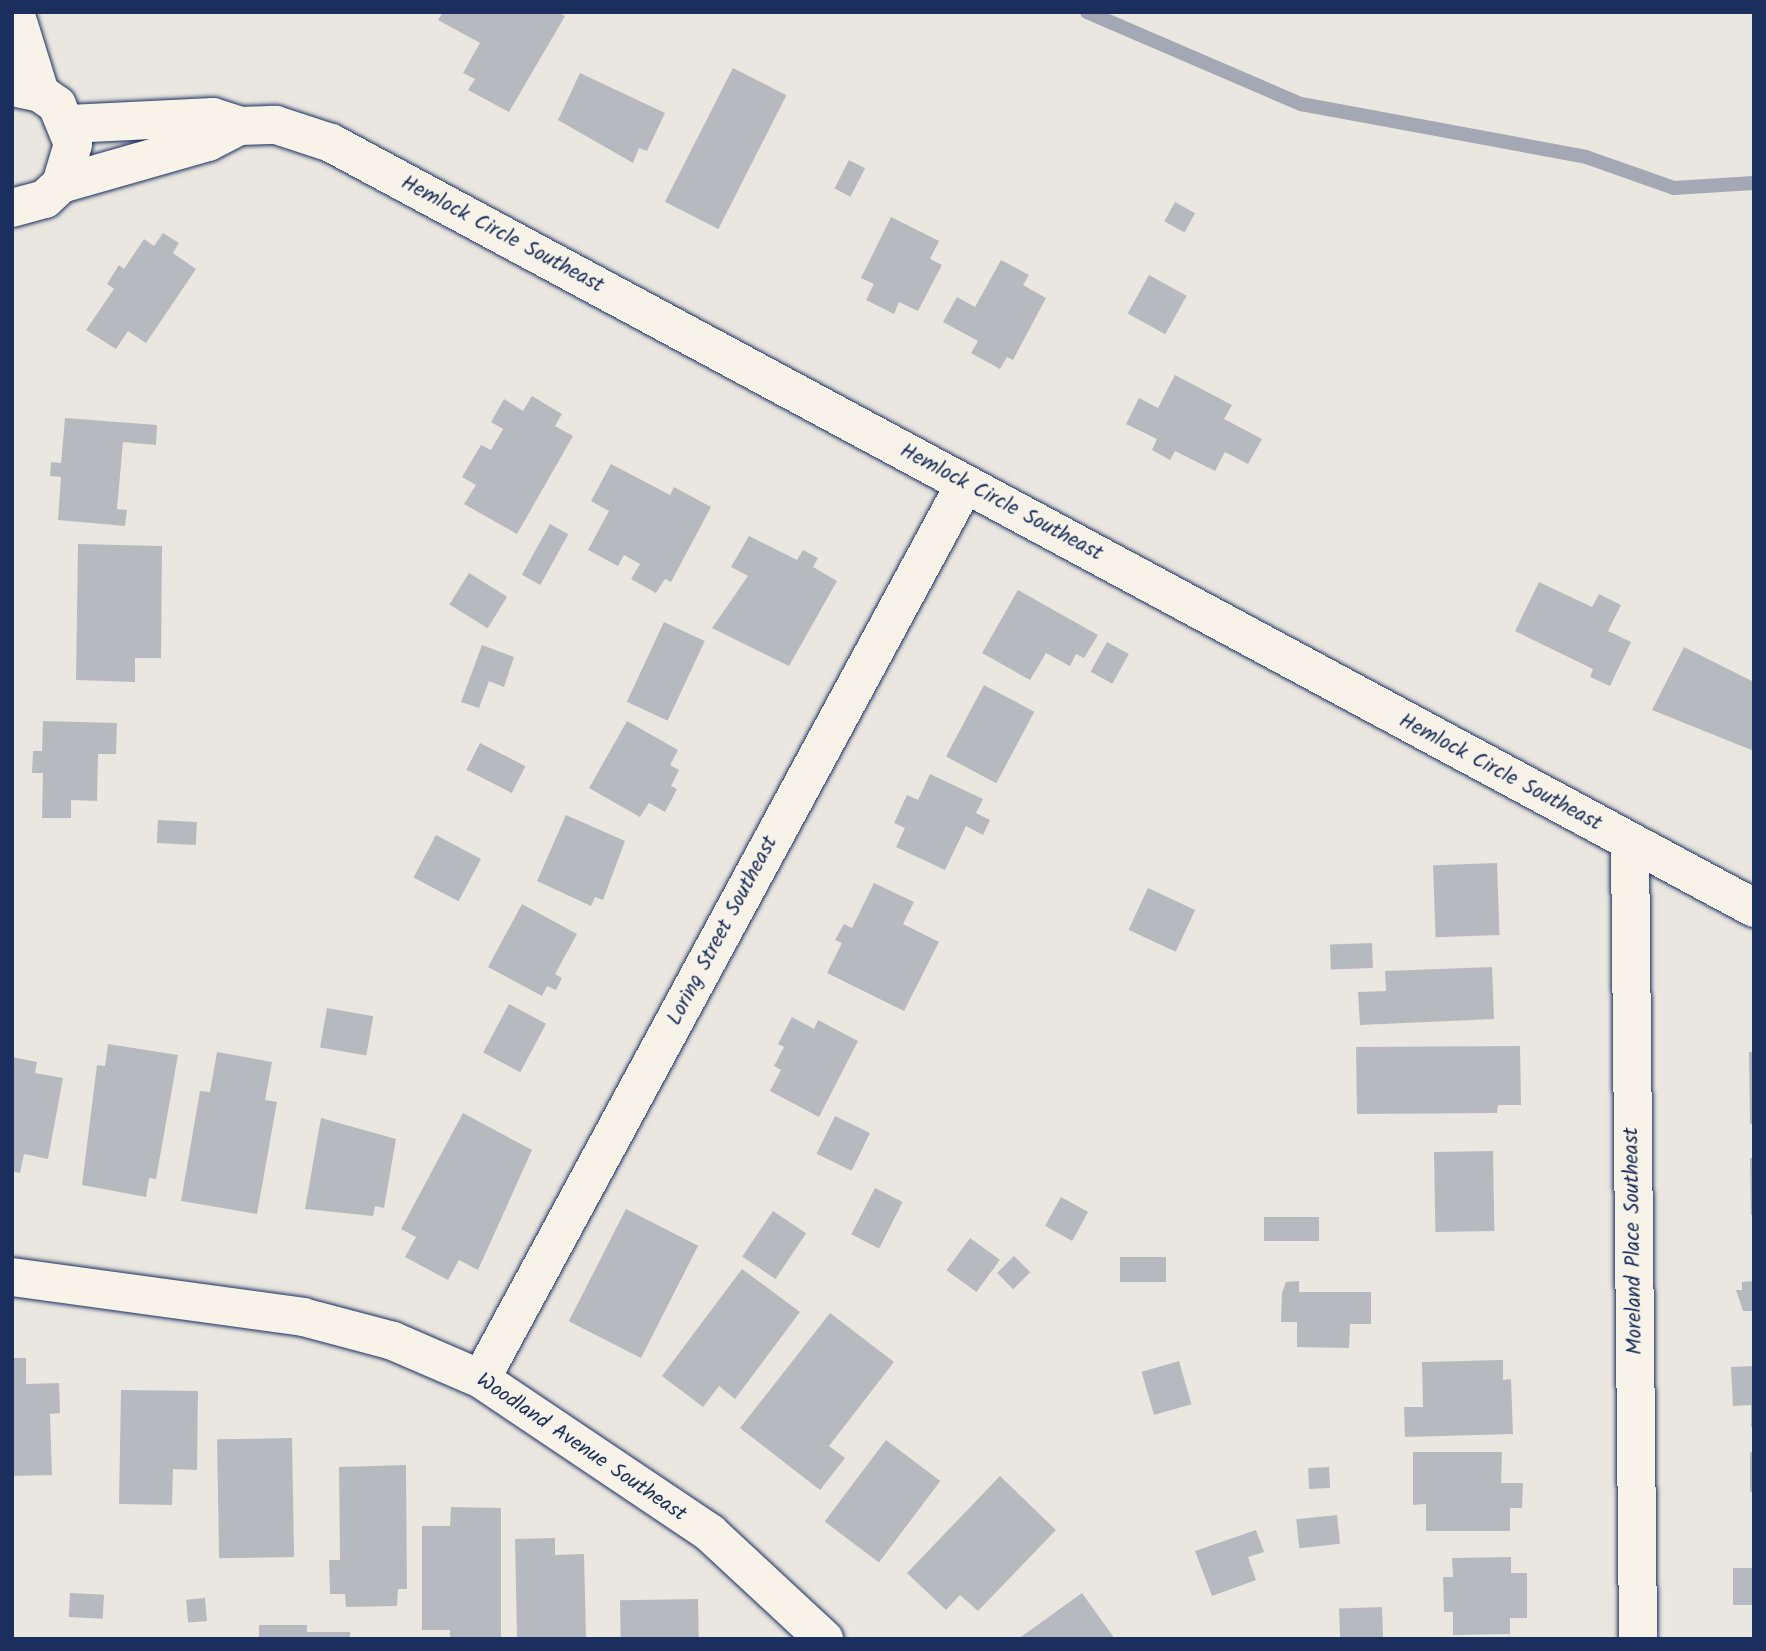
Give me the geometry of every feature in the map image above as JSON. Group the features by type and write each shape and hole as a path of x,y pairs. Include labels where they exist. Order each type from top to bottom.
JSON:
{"street":[{"path":"15,12 26,90 69,124 71,166 61,184"},
{"name":"Hemlock Circle Southeast","path":"69,124 165,116 213,117 240,126 276,125 331,143 1754,908"},
{"name":"Hemlock Circle Southeast","path":"17,215 61,184 208,142 240,126"},
{"name":"Loring Street Southeast","path":"481,1379 965,484"},
{"name":"Moreland Place Southeast","path":"1630,843 1638,1639"},
{"name":"Woodland Avenue Southeast","path":"12,1277 303,1317 393,1341 481,1379 710,1534 824,1639"}],"building":[{"path":"443,12 557,12 565,16 509,112 468,90 475,79 463,73 480,43 438,20"},
{"path":"733,68 786,95 718,229 665,202"},
{"path":"580,73 665,113 647,151 639,148 633,163 558,120"},
{"path":"849,160 865,168 851,197 834,189"},
{"path":"1175,202 1195,213 1184,232 1164,221"},
{"path":"891,217 939,241 930,259 942,265 918,311 899,302 894,314 866,300 874,284 861,278"},
{"path":"163,233 179,243 173,253 196,269 146,343 128,331 116,349 86,330 114,289 107,284 119,265 124,269 144,239 154,246"},
{"path":"1001,260 1029,275 1023,285 1046,298 1013,360 1007,357 1000,369 971,353 978,341 943,322 957,297 975,307"},
{"path":"1149,275 1187,296 1165,334 1128,313"},
{"path":"1175,375 1232,405 1224,419 1262,439 1248,464 1225,452 1215,471 1175,451 1170,460 1152,450 1157,439 1126,424 1139,398 1158,408"},
{"path":"532,396 562,414 555,426 573,436 517,534 464,504 476,485 462,477 481,445 491,450 503,429 491,422 504,399 523,411"},
{"path":"65,418 157,425 156,445 123,442 117,509 127,510 125,526 58,520 61,477 50,476 51,462 61,463"},
{"path":"611,464 670,495 674,487 711,507 671,582 665,579 656,593 631,579 640,564 624,555 618,566 588,550 609,511 591,501"},
{"path":"550,524 568,534 540,585 522,575"},
{"path":"749,536 797,560 803,550 818,558 813,567 837,581 789,666 712,628 748,576 731,567"},
{"path":"78,544 162,546 161,658 135,658 135,682 76,680"},
{"path":"469,573 507,597 488,628 449,604"},
{"path":"1539,582 1592,607 1599,594 1621,605 1608,631 1631,642 1610,686 1590,677 1593,669 1515,631"},
{"path":"1018,590 1098,635 1084,658 1076,654 1070,666 1046,653 1030,680 982,653"},
{"path":"664,622 705,641 668,721 627,702"},
{"path":"1107,642 1129,654 1112,684 1091,672"},
{"path":"482,645 514,657 504,687 489,681 479,708 461,702"},
{"path":"1684,647 1754,682 1754,751 1652,710"},
{"path":"984,685 1034,712 996,783 946,757"},
{"path":"43,721 117,723 116,754 98,754 97,801 71,800 71,818 42,818 43,773 32,773 33,751 42,751"},
{"path":"627,721 678,750 670,765 679,770 671,786 677,789 665,812 649,803 640,817 589,788"},
{"path":"480,743 525,766 512,793 466,770"},
{"path":"930,774 983,799 976,813 990,820 983,835 966,826 945,870 896,847 905,828 894,823 907,795 918,800"},
{"path":"566,815 625,841 603,900 595,897 591,906 537,881"},
{"path":"158,820 197,822 196,845 157,843"},
{"path":"436,835 481,859 458,901 413,877"},
{"path":"1497,863 1500,935 1436,937 1433,865"},
{"path":"874,883 914,902 903,924 939,942 904,1011 827,973 842,943 835,940 844,924 852,928"},
{"path":"1148,888 1195,910 1176,952 1129,930"},
{"path":"522,904 577,934 555,974 562,978 556,990 547,986 542,996 488,967"},
{"path":"1372,943 1373,968 1331,969 1330,944"},
{"path":"1492,967 1494,1019 1360,1025 1358,992 1386,991 1385,971"},
{"path":"509,1004 546,1024 520,1072 483,1053"},
{"path":"327,1008 373,1016 366,1056 320,1047"},
{"path":"792,1017 814,1029 818,1020 858,1041 819,1117 770,1091 781,1070 774,1066 784,1047 778,1044"},
{"path":"108,1044 178,1055 156,1179 149,1178 146,1197 82,1185 97,1065 105,1066"},
{"path":"1520,1046 1521,1105 1498,1105 1497,1113 1357,1114 1356,1047"},
{"path":"217,1052 272,1062 265,1100 277,1102 257,1214 181,1201 200,1091 210,1092"},
{"path":"1749,1052 1754,1052 1754,1124 1750,1124"},
{"path":"12,1057 37,1062 35,1073 63,1078 48,1159 24,1154 20,1173 12,1171"},
{"path":"463,1113 532,1150 478,1270 459,1260 448,1280 405,1257 416,1237 401,1229"},
{"path":"835,1116 870,1133 852,1171 817,1154"},
{"path":"321,1118 396,1139 384,1208 375,1206 373,1216 305,1209"},
{"path":"1493,1151 1494,1231 1435,1232 1434,1152"},
{"path":"1750,1158 1754,1158 1754,1215 1751,1215"},
{"path":"875,1188 903,1202 879,1248 851,1234"},
{"path":"1061,1197 1088,1212 1072,1241 1045,1226"},
{"path":"626,1209 698,1246 641,1358 569,1321"},
{"path":"773,1211 806,1233 775,1279 742,1257"},
{"path":"1264,1217 1319,1217 1319,1241 1264,1241"},
{"path":"970,1238 1000,1260 976,1292 946,1270"},
{"path":"1014,1256 1030,1272 1013,1289 997,1273"},
{"path":"1120,1257 1166,1257 1166,1282 1120,1282"},
{"path":"742,1269 800,1312 735,1399 719,1386 703,1407 662,1376"},
{"path":"1299,1281 1299,1292 1371,1292 1371,1324 1350,1324 1349,1348 1297,1347 1297,1322 1281,1322 1282,1293 1286,1282"},
{"path":"1754,1281 1754,1311 1743,1311 1736,1290 1742,1290 1742,1282"},
{"path":"830,1313 894,1362 829,1446 845,1458 820,1490 740,1428"},
{"path":"12,1358 26,1358 26,1384 59,1383 60,1413 50,1414 52,1475 12,1476"},
{"path":"1503,1360 1503,1380 1511,1379 1513,1434 1405,1437 1404,1407 1423,1407 1422,1362"},
{"path":"1179,1361 1191,1404 1154,1415 1142,1372"},
{"path":"1754,1366 1754,1427 1751,1427 1751,1405 1733,1406 1731,1367"},
{"path":"121,1390 198,1391 197,1470 173,1469 172,1505 119,1504"},
{"path":"292,1438 294,1557 219,1558 217,1439"},
{"path":"886,1440 940,1481 879,1562 825,1521"},
{"path":"1413,1452 1502,1452 1501,1483 1523,1483 1522,1508 1510,1508 1510,1531 1426,1531 1426,1504 1413,1505"},
{"path":"1750,1452 1754,1452 1754,1492 1750,1492"},
{"path":"406,1465 407,1589 398,1589 397,1606 346,1607 345,1594 330,1594 329,1560 340,1560 339,1467"},
{"path":"1329,1467 1330,1488 1309,1489 1308,1468"},
{"path":"1000,1476 1056,1530 978,1611 960,1595 946,1610 907,1573"},
{"path":"451,1507 501,1508 501,1639 450,1639 450,1630 422,1630 422,1526 450,1526"},
{"path":"1337,1515 1340,1544 1299,1548 1296,1519"},
{"path":"1256,1530 1264,1552 1248,1557 1256,1580 1212,1596 1195,1551"},
{"path":"555,1538 555,1555 584,1554 586,1639 517,1637 515,1539"},
{"path":"1511,1557 1511,1573 1527,1573 1527,1618 1510,1618 1510,1634 1453,1635 1453,1612 1444,1612 1443,1577 1453,1577 1452,1558"},
{"path":"1733,1568 1754,1568 1754,1605 1733,1605"},
{"path":"70,1593 104,1595 103,1619 69,1617"},
{"path":"1082,1593 1115,1639 1018,1639"},
{"path":"205,1598 207,1621 188,1623 186,1600"},
{"path":"698,1599 699,1639 621,1639 620,1600"},
{"path":"1382,1607 1383,1639 1340,1639 1339,1609"},
{"path":"259,1625 307,1625 307,1632 350,1632 350,1639 259,1639"}],"waterway":[{"path":"1087,12 1301,104 1586,157 1674,188 1754,183"}]}
